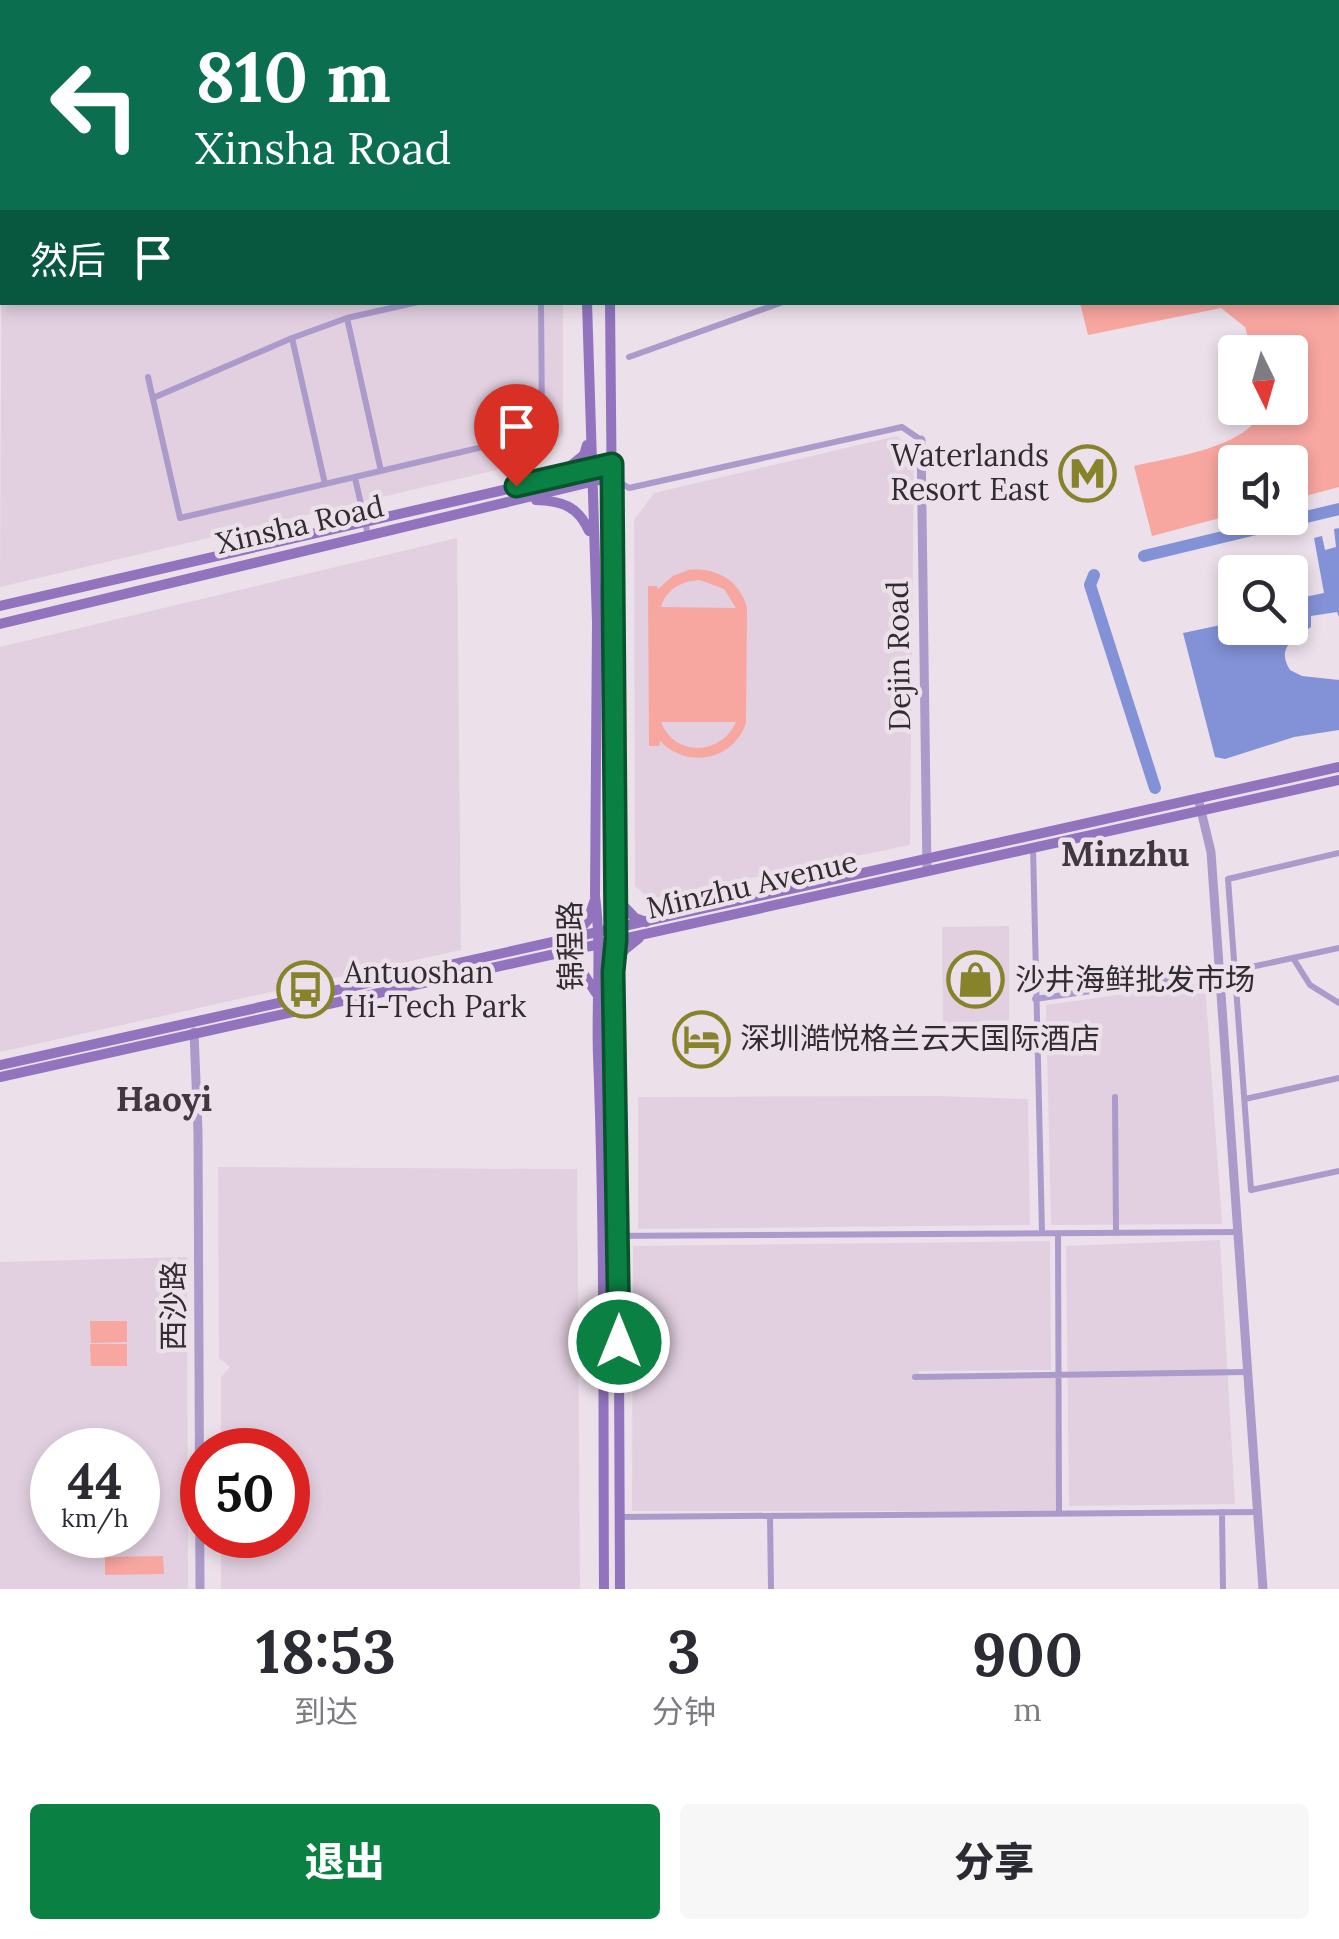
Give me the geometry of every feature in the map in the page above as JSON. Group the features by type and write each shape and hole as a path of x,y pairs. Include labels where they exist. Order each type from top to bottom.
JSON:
{"main road":[{"name":"锦程路","path":"587,305 597,622 595,896 600,938 596,993 604,1589"},
{"name":"锦程路","path":"610,305 620,1589"},
{"path":"553,478 574,466 584,455 589,439"},
{"name":"Xinsha Road","path":"0,606 591,469 612,471"},
{"name":"Xinsha Road","path":"0,624 592,482 612,471"},
{"path":"520,499 559,501 576,510 592,538"},
{"name":"Minzhu Avenue","path":"616,934 642,935 927,865 1032,848 1339,768"},
{"name":"Minzhu Avenue","path":"0,1064 193,1029 555,954 647,923 1200,804 1339,780"},
{"path":"570,940 588,920 595,896"},
{"path":"616,898 635,918 647,923"},
{"path":"613,972 624,950 642,935"},
{"name":"Minzhu Avenue","path":"0,1077 570,940 600,938"},
{"path":"555,954 584,973 596,993"}],"street":[{"path":"154,398 292,338 347,318 405,305"},
{"path":"148,377 180,518 534,436 542,423 540,305"},
{"path":"629,357 775,305"},
{"path":"347,318 381,471"},
{"path":"292,338 325,484"},
{"path":"612,471 630,488 902,428 921,440"},
{"name":"Dejin Road","path":"921,440 927,865"},
{"path":"355,477 368,535"},
{"path":"1200,804 1211,852 1263,1589"},
{"path":"1032,848 1042,1233"},
{"path":"1339,853 1228,879 1251,1190 1339,1171"},
{"path":"1036,999 1237,970 1339,948"},
{"path":"1293,958 1310,986 1339,1003"},
{"name":"西沙路","path":"193,1029 198,1152 200,1589"},
{"path":"1245,1099 1339,1078"},
{"path":"1114,1098 1116,1233"},
{"path":"602,1236 1239,1232"},
{"path":"1058,1233 1059,1514"},
{"path":"914,1376 1248,1372"},
{"path":"1222,1512 1224,1589"},
{"path":"620,1518 1258,1512"},
{"path":"770,1516 771,1589"}],"shaded area":[{"path":"1,305 563,305 563,433 543,459 0,587"},
{"path":"1080,305 1339,305 1339,487 1308,495 1308,445 1218,445 1218,519 1152,536 1134,466 1207,449 1252,425 1308,425 1308,335 1247,335 1245,327 1221,308 1088,335"},
{"path":"897,436 914,450 910,845 650,899 635,886 634,520 654,493"},
{"path":"457,538 461,950 0,1052 0,647"},
{"path":"688,570 717,573 738,589 747,607 746,723 731,746 708,757 683,755 660,741 659,746 649,746 648,586 658,589","holes":["700,580 724,589 736,608 661,607 676,587","661,722 736,722 720,741 698,748 676,742"]},
{"name":"沙井海鲜批发市场","path":"1009,926 1009,1033 943,1034 942,927"},
{"path":"1205,983 1222,1224 1051,1225 1046,1005"},
{"path":"638,1097 1028,1099 1030,1225 638,1229"},
{"path":"218,1167 577,1169 580,1589 221,1589 221,1558 310,1558 310,1428 221,1428 221,1377 230,1367 219,1358"},
{"path":"1220,1240 1235,1504 1069,1506 1066,1246"},
{"path":"1050,1241 1051,1370 919,1371 919,1379 1055,1378 1057,1511 632,1511 633,1246"},
{"path":"187,1257 188,1428 180,1428 180,1558 188,1558 188,1589 0,1589 0,1262"},
{"path":"90,1321 127,1321 127,1342 91,1343"},
{"path":"90,1344 127,1344 127,1366 91,1366"},
{"path":"160,1556 164,1574 105,1575 105,1558"}],"water":[{"path":"1339,528 1339,617 1337,612 1311,616 1308,629 1308,596 1324,593 1314,538 1322,536 1325,550 1336,547 1334,529"},
{"path":"1218,626 1218,645 1290,645 1285,656 1290,670 1302,676 1339,680 1339,730 1294,737 1225,759 1215,757 1183,633"}],"waterway":[{"path":"1144,556 1339,509"},
{"path":"1094,575 1090,585 1155,788"}],"place":[{"name":"Waterlands Resort East","path":"1088,473"},
{"name":"沙井海鲜批发市场","path":"976,980"},
{"name":"Antuoshan Hi-Tech Park","path":"305,990"},
{"name":"深圳澔悦格兰云天国际酒店","path":"701,1039"}],"district":[{"name":"Minzhu","path":"1125,854"},
{"name":"Haoyi","path":"164,1099"}],"route":[{"path":"516,486 612,464 616,940 613,972 619,1342"}]}
